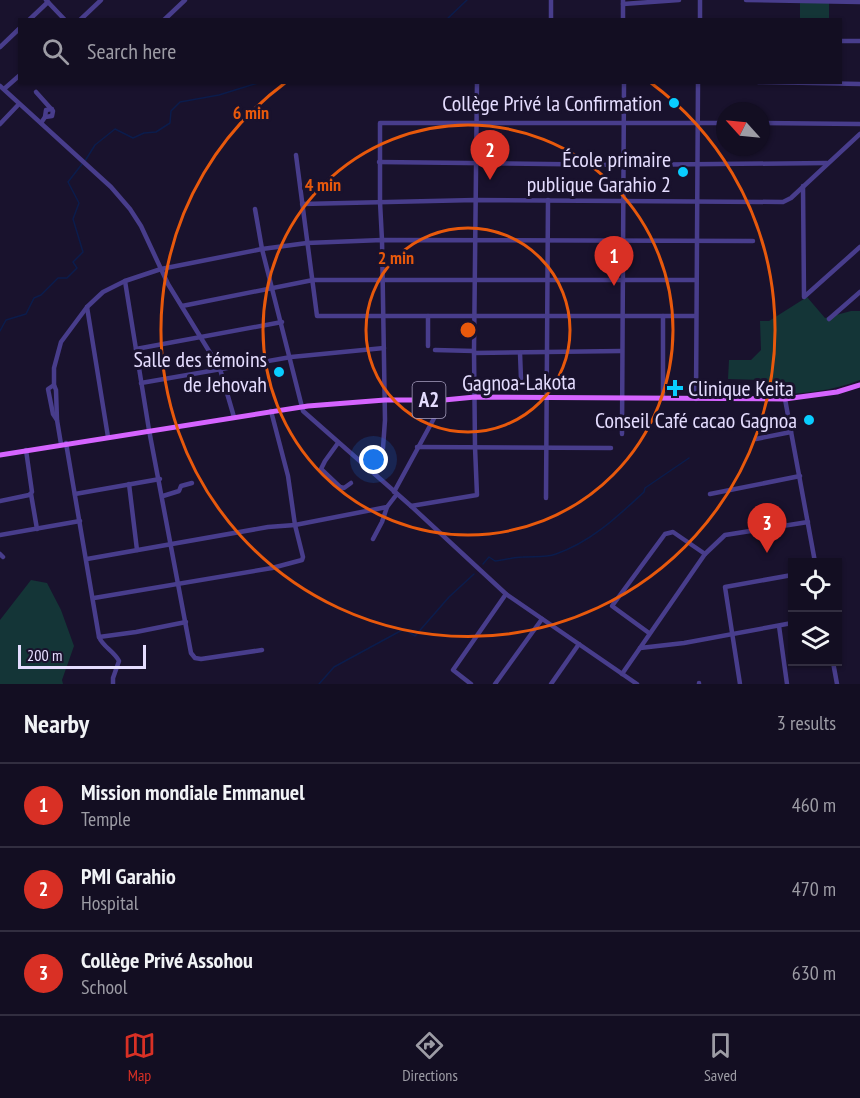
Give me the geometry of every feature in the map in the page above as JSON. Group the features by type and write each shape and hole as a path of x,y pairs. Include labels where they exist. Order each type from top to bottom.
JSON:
{"main road":[{"name":"Gagnoa-Lakota","path":"0,455 271,411 385,400 444,400 475,397 785,399 837,392 860,384"}],"street":[{"path":"82,18 101,0"},
{"path":"166,18 185,0"},
{"path":"551,0 551,18"},
{"path":"623,18 623,2 679,0"},
{"path":"700,0 700,18"},
{"path":"746,0 860,2"},
{"path":"31,18 47,1 63,18"},
{"path":"0,46 18,30"},
{"path":"842,41 860,41"},
{"path":"18,76 2,88 120,196 141,226 161,269 220,369 234,417"},
{"path":"411,506 477,495 474,352 477,84"},
{"path":"622,434 624,84"},
{"path":"696,399 698,84"},
{"path":"842,84 860,84"},
{"path":"36,92 52,109 46,110 41,123"},
{"path":"0,124 19,104"},
{"path":"382,448 385,400 380,123 716,123"},
{"path":"770,123 860,124"},
{"path":"302,204 476,200 783,202 791,198 860,134"},
{"path":"296,155 317,316 696,316"},
{"path":"380,162 623,165 827,163"},
{"path":"803,186 804,297 859,249"},
{"path":"546,498 548,200"},
{"path":"255,209 262,249 303,411 506,594 637,684"},
{"path":"113,684 118,661 114,652 99,637 75,494 57,420 54,385 54,368 61,342 87,307 103,292 125,281 161,269 262,249 307,243 382,240 753,241"},
{"path":"182,306 313,280 696,280"},
{"path":"125,281 149,430 160,479 189,647 195,658 201,659 262,650"},
{"path":"829,319 860,292"},
{"path":"87,307 108,436"},
{"path":"428,316 428,346"},
{"path":"663,316 663,398"},
{"path":"136,349 282,322"},
{"path":"141,383 291,357 384,348"},
{"path":"435,350 520,353 621,351"},
{"path":"520,353 521,379"},
{"path":"785,399 814,558"},
{"path":"373,539 417,447 444,400"},
{"path":"94,598 300,562 303,557 295,525 288,476 271,411"},
{"path":"756,439 791,432"},
{"path":"338,443 321,469 340,488 351,483"},
{"path":"417,447 611,448"},
{"path":"26,450 37,529"},
{"path":"710,494 800,476"},
{"path":"75,494 160,479"},
{"path":"163,496 175,493 180,490 180,486 192,483"},
{"path":"129,484 137,550"},
{"path":"0,501 31,494"},
{"path":"87,558 268,527 295,525 387,507"},
{"path":"0,535 80,521"},
{"path":"622,674 705,554 725,535 808,522"},
{"path":"649,633 612,606 665,534 673,532 705,554"},
{"path":"740,684 725,587 788,576"},
{"path":"471,684 453,670 506,594"},
{"path":"495,684 542,619"},
{"path":"99,637 186,622"},
{"path":"640,648 788,624"},
{"path":"779,626 787,684"},
{"path":"553,683 579,644"},
{"path":"834,666 837,684"}],"green space":[{"path":"800,0 829,0 829,18 800,18"},
{"path":"807,297 825,318 860,311 860,380 824,390 763,394 762,380 728,379 729,360 751,360 761,350 760,321 769,321"},
{"path":"31,580 47,583 61,610 74,646 62,680 63,684 0,684 0,620"}],"waterway":[{"path":"448,18 467,0"},
{"path":"85,161 95,145 115,129 133,138 144,133 156,132 170,123 171,111 180,102 219,95 255,84"},
{"path":"0,331 6,320 26,314 34,298 41,295 58,278 67,278 77,268 73,262 83,252 73,219 79,203 68,182 82,164"},
{"path":"483,564 489,557 495,561 552,555 581,543 614,519 644,492 645,488 689,458"},
{"path":"319,684 334,667 404,629 415,636 449,597 474,574"}],"place":[{"name":"Collège Privé la Confirmation","path":"674,103"},
{"name":"École primaire publique Garahio 2","path":"683,172"},
{"name":"PMI Garahio","path":"490,180"},
{"name":"Mission mondiale Emmanuel","path":"614,286"},
{"name":"Salle des témoins de Jehovah","path":"279,372"},
{"name":"Clinique Keita","path":"675,388"},
{"name":"Conseil Café cacao Gagnoa","path":"809,420"},
{"name":"Collège Privé Assohou","path":"767,553"}]}
